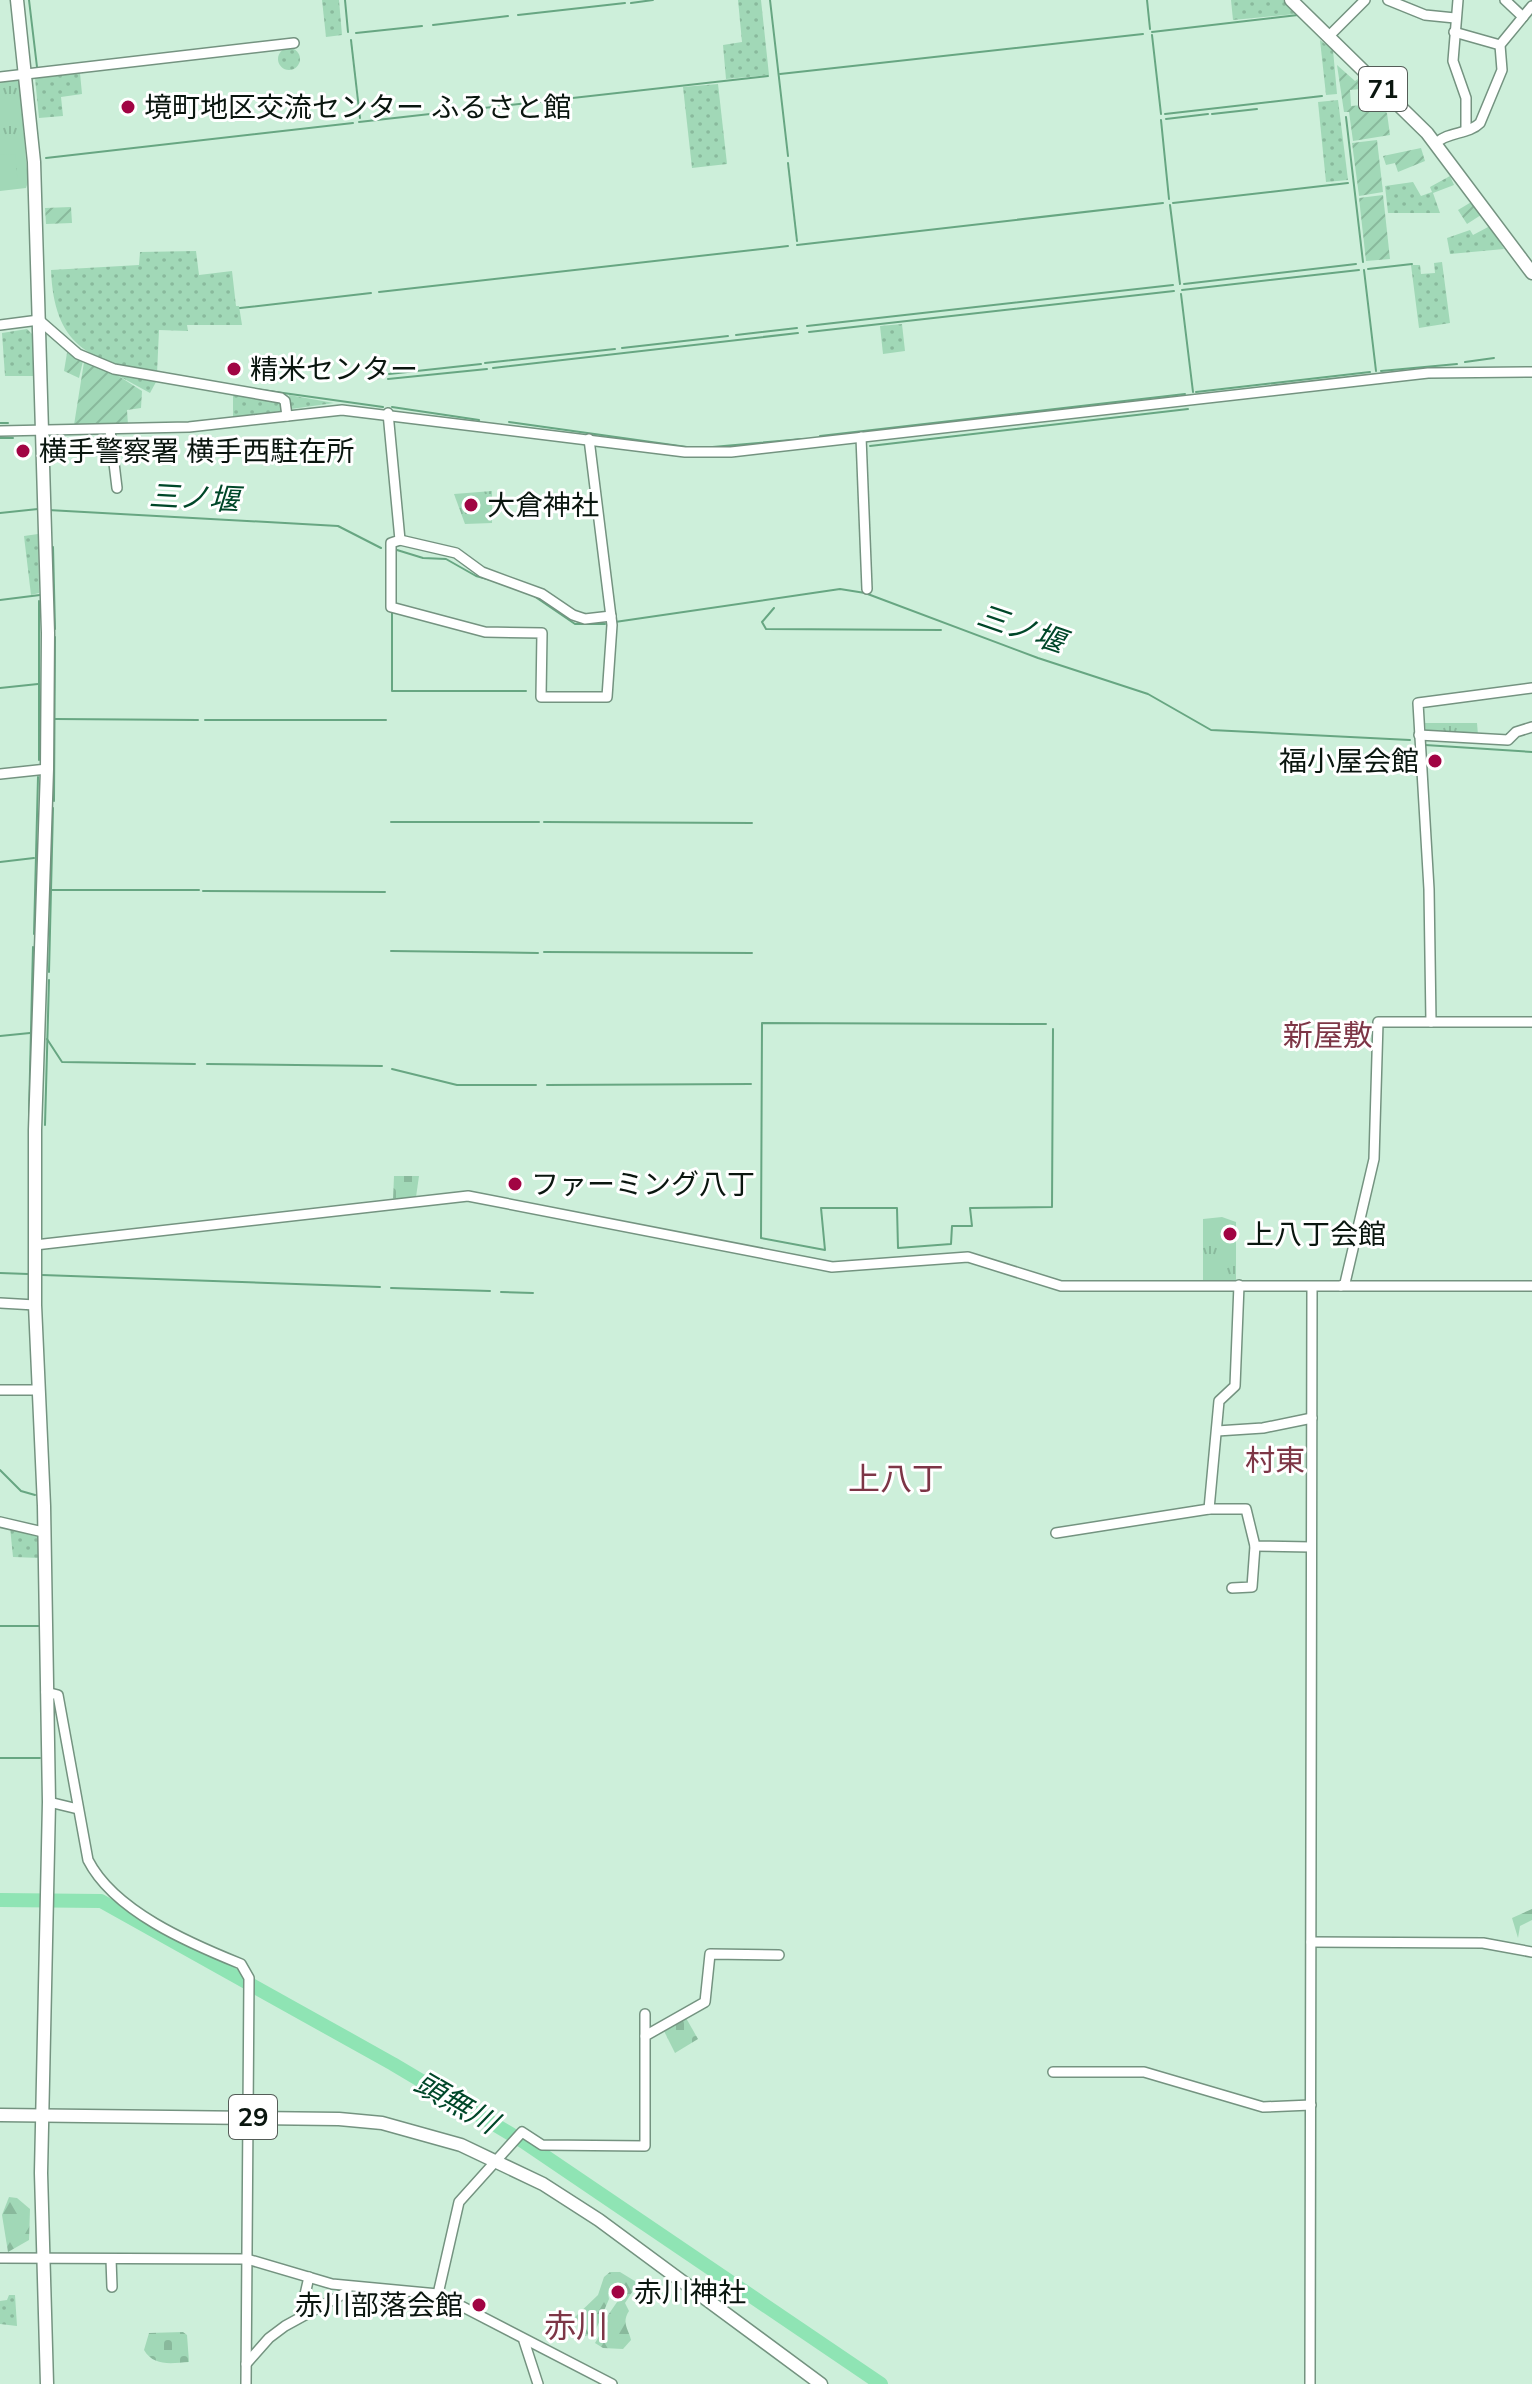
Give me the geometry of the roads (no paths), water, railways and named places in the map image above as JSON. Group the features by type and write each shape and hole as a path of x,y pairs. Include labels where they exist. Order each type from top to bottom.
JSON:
{"main road":[{"path":"17,0 34,162 44,510 47,769 36,1056 35,1305 49,1802 41,2259 47,2384"},
{"name":"71","path":"1291,0 1436,143 1532,273"},
{"name":"29","path":"0,2115 248,2117 382,2123 461,2145 499,2160 599,2220 821,2384"}],"street":[{"path":"1328,37 1365,0"},
{"path":"1388,0 1425,15 1455,18"},
{"path":"1458,0 1453,61 1466,98 1466,130"},
{"path":"1505,0 1523,17"},
{"path":"1436,143 1443,136 1480,123 1496,91 1502,70 1500,45 1532,6"},
{"path":"1454,32 1500,45"},
{"path":"0,77 294,43"},
{"path":"0,325 39,320 78,354 114,369 281,398 285,401 287,416"},
{"path":"0,431 212,425 342,410 388,413 707,453 1428,373 1532,372"},
{"path":"388,413 400,540"},
{"path":"110,430 117,488"},
{"path":"861,437 867,589"},
{"path":"589,439 611,616 613,644 607,697 541,697 542,633 485,632 391,607 391,543 400,540 456,553 482,572 542,594 573,615 585,619 611,616"},
{"path":"1431,1022 1429,889 1418,703 1532,688"},
{"path":"1419,735 1508,740 1516,732 1532,727"},
{"path":"0,774 47,769"},
{"path":"1341,1286 1345,1283 1374,1159 1378,1022 1532,1022"},
{"path":"35,1245 468,1196 832,1267 856,1268 968,1257 1061,1286 1532,1286"},
{"path":"1209,1509 1219,1401 1235,1386 1239,1285"},
{"path":"1310,2384 1312,1288"},
{"path":"0,1303 35,1305"},
{"path":"0,1390 38,1390"},
{"path":"1217,1431 1263,1428 1312,1418"},
{"path":"1056,1533 1209,1509 1246,1509 1255,1546 1252,1587 1232,1588"},
{"path":"0,1522 43,1532"},
{"path":"1255,1546 1311,1547"},
{"path":"46,1692 58,1695 88,1860 108,1890 119,1901 241,1964 249,1978 246,2384"},
{"path":"49,1802 78,1809"},
{"path":"1311,1942 1483,1943 1532,1952"},
{"path":"645,2036 705,2002 710,1954 779,1955"},
{"path":"438,2294 459,2202 522,2132 542,2145 645,2146 645,2014"},
{"path":"1053,2072 1144,2072 1263,2107 1311,2105"},
{"path":"0,2258 247,2259 347,2286 438,2294 612,2384"},
{"path":"111,2259 112,2287"},
{"path":"300,2316 309,2277"},
{"path":"246,2364 269,2338 300,2316 347,2292 347,2286"},
{"path":"524,2341 538,2384"}],"waterway":[{"path":"29,0 37,67"},
{"path":"345,0 348,32"},
{"path":"631,3 653,0"},
{"path":"770,0 788,156"},
{"path":"1147,0 1150,29"},
{"path":"518,15 625,3"},
{"path":"1152,32 1298,15"},
{"path":"433,25 508,16"},
{"path":"356,33 422,26"},
{"path":"780,74 1143,34"},
{"path":"1152,35 1161,114"},
{"path":"351,40 360,118"},
{"path":"359,122 768,76"},
{"path":"1165,114 1322,96"},
{"path":"1212,114 1257,109"},
{"path":"1166,119 1208,114"},
{"path":"1346,117 1363,262"},
{"path":"1161,120 1169,199"},
{"path":"46,158 353,123"},
{"path":"788,163 797,241"},
{"path":"1173,203 1348,183"},
{"path":"797,245 1163,203"},
{"path":"1170,205 1180,284"},
{"path":"379,292 788,246"},
{"path":"1184,284 1356,264"},
{"path":"1368,269 1412,264"},
{"path":"1182,290 1359,270"},
{"path":"1364,270 1376,371"},
{"path":"807,326 1173,285"},
{"path":"809,332 1174,291"},
{"path":"240,308 371,293"},
{"path":"1181,294 1193,392"},
{"path":"736,335 797,328"},
{"path":"493,368 798,333"},
{"path":"622,348 728,336"},
{"path":"485,363 615,349"},
{"path":"1465,362 1494,358"},
{"path":"389,374 481,364"},
{"path":"1381,371 1457,364"},
{"path":"388,379 487,369"},
{"path":"1196,392 1370,372"},
{"path":"255,389 383,407"},
{"path":"820,436 1185,394"},
{"path":"392,407 479,420"},
{"path":"870,446 1188,409"},
{"path":"509,422 694,448"},
{"path":"0,423 8,423"},
{"path":"0,438 13,438"},
{"path":"701,448 802,439"},
{"name":"三ノ堰","path":"0,513 38,509"},
{"name":"三ノ堰","path":"48,510 338,526 381,548"},
{"path":"53,547 55,629"},
{"name":"三ノ堰","path":"397,550 423,558 446,559 476,576 491,580"},
{"name":"三ノ堰","path":"615,622 840,589 865,593 1038,658 1148,694 1211,730 1410,740"},
{"name":"三ノ堰","path":"531,594 575,624 605,624"},
{"path":"0,600 40,595"},
{"path":"39,601 39,760"},
{"path":"774,608 762,622 766,629 941,630"},
{"path":"392,613 392,691 526,691"},
{"path":"54,801 55,637"},
{"path":"0,688 38,684"},
{"path":"55,719 198,720"},
{"path":"205,720 386,720"},
{"name":"三ノ堰","path":"1425,745 1532,752"},
{"path":"34,934 38,777"},
{"path":"49,972 53,808"},
{"path":"391,822 539,822"},
{"path":"544,822 752,823"},
{"path":"0,862 34,858"},
{"path":"52,890 199,890"},
{"path":"203,891 385,892"},
{"path":"29,1113 33,947"},
{"path":"391,951 538,953"},
{"path":"544,952 752,953"},
{"path":"45,1125 49,980"},
{"path":"1046,1024 762,1023 761,1238 825,1250 821,1208 897,1208 898,1248 951,1244 952,1226 972,1226 970,1208 1052,1207 1053,1029"},
{"path":"0,1036 30,1033"},
{"path":"47,1039 62,1062 195,1064"},
{"path":"207,1064 382,1066"},
{"path":"392,1069 457,1085 536,1085"},
{"path":"547,1085 751,1084"},
{"path":"0,1273 28,1274"},
{"path":"42,1275 380,1287"},
{"path":"391,1288 490,1291"},
{"path":"501,1292 533,1293"},
{"path":"0,1470 21,1491 35,1495"},
{"path":"0,1626 40,1626"},
{"path":"0,1758 40,1758"},
{"name":"頭無川","path":"0,1900 101,1901 393,2064 524,2142 881,2384"}],"place":[{"name":"境町地区交流センター ふるさと館","path":"128,107"},
{"name":"精米センター","path":"234,369"},
{"name":"横手警察署 横手西駐在所","path":"23,451"},
{"name":"大倉神社","path":"471,505"},
{"name":"福小屋会館","path":"1435,761"},
{"name":"ファーミング八丁","path":"515,1184"},
{"name":"上八丁会館","path":"1230,1234"},
{"name":"赤川神社","path":"618,2292"},
{"name":"赤川部落会館","path":"479,2305"}],"district":[{"name":"新屋敷","path":"1328,1036"},
{"name":"村東","path":"1275,1461"},
{"name":"上八丁","path":"896,1479"},
{"name":"赤川","path":"576,2326"}]}
